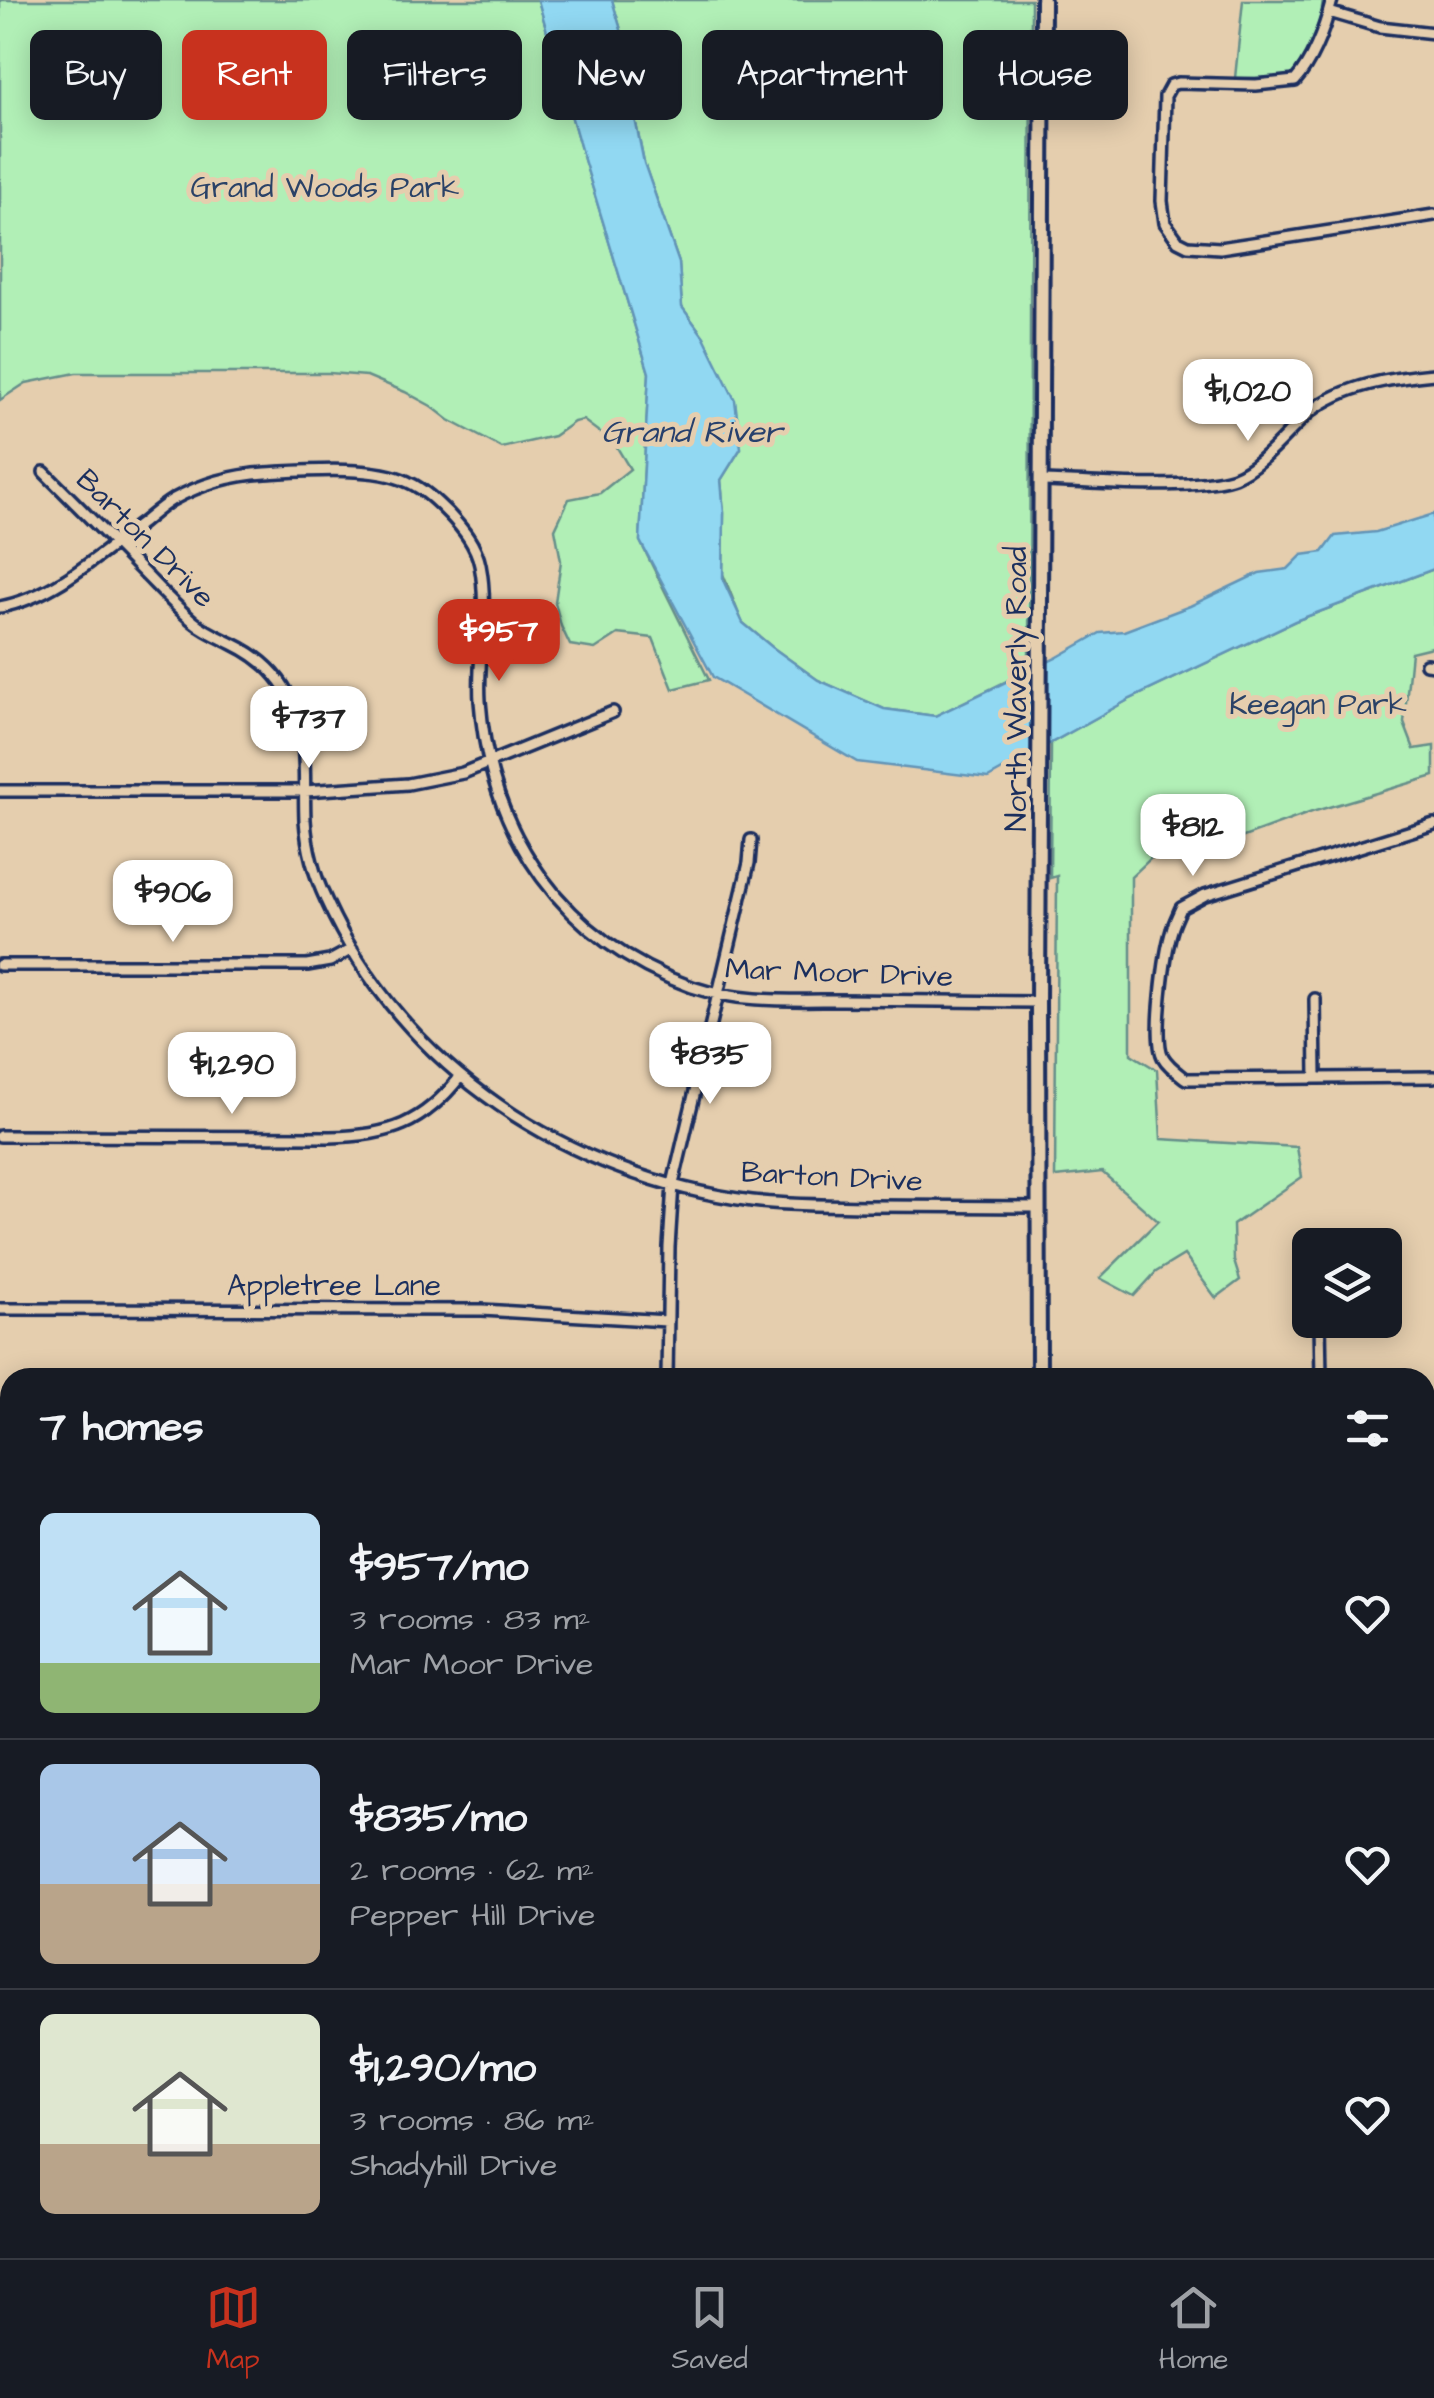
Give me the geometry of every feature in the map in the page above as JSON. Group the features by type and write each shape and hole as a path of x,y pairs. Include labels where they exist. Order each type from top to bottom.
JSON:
{"main road":[{"name":"North Waverly Road","path":"1039,1368 1043,0"}],"street":[{"path":"1332,0 1304,71 1295,81 1256,85 1184,82 1172,86 1165,96 1165,223 1178,240 1200,248 1240,246 1434,215"},
{"path":"1329,12 1380,26 1434,33"},
{"path":"1042,481 1151,485 1233,478 1254,465 1324,403 1384,381 1434,374"},
{"name":"Barton Drive","path":"44,472 196,624 248,652 275,676 292,701 302,730 305,821 312,862 326,902 372,981 401,1018 460,1077 519,1120 578,1151 634,1173 707,1193 782,1204 1039,1208"},
{"name":"Mar Moor Drive","path":"0,607 44,591 170,502 200,487 233,477 269,473 362,472 392,476 413,484 441,506 468,536 480,563 480,703 502,807 537,873 593,933 635,962 716,994 777,1000 1038,1002"},
{"path":"0,791 304,791 408,784 490,764 613,712"},
{"path":"1434,824 1205,895 1181,908 1171,932 1158,1037 1161,1054 1186,1079 1434,1078"},
{"path":"667,1368 673,1184 751,840"},
{"path":"0,965 307,965 330,961 352,949"},
{"path":"1315,999 1316,1078"},
{"path":"0,1136 374,1134 393,1130 429,1110 460,1077"},
{"name":"Appletree Lane","path":"0,1308 482,1310 667,1321"},
{"path":"1320,1338 1321,1368"}],"green space":[{"name":"Grand Woods Park","path":"0,0 538,0 547,30 542,30 542,120 573,120 649,373 640,541 709,680 673,689 653,638 618,634 595,649 570,645 555,602 561,561 555,529 569,499 600,493 630,469 615,444 583,420 554,436 502,448 405,392 367,376 329,373 76,373 26,383 0,400"},
{"path":"612,0 1031,0 1031,30 963,30 963,120 1031,120 1029,670 935,716 884,709 818,680 742,622 723,574 721,480 741,448 704,337 682,307 679,263 644,163 635,120 682,120 682,30 621,30"},
{"path":"1243,0 1323,0 1313,40 1293,77 1235,78"},
{"name":"Keegan Park","path":"1434,569 1434,649 1411,652 1404,723 1414,749 1434,746 1434,776 1312,812 1219,846 1167,843 1131,877 1131,1054 1157,1070 1161,1139 1297,1147 1302,1177 1233,1225 1234,1261 1240,1280 1216,1298 1184,1255 1156,1272 1134,1296 1100,1278 1158,1221 1102,1172 1055,1177 1057,876 1050,878 1051,743 1130,699 1295,621"}],"water":[{"name":"Grand River","path":"538,0 612,0 621,30 547,30"},
{"name":"Grand River","path":"573,120 635,120 644,163 679,263 682,307 704,337 735,400 741,448 721,480 723,580 743,623 818,680 884,709 935,716 1100,633 1124,631 1190,606 1259,573 1288,569 1302,555 1323,552 1335,536 1376,532 1434,514 1434,569 1295,621 1130,699 988,778 857,762 713,677 640,541 649,373"}]}
